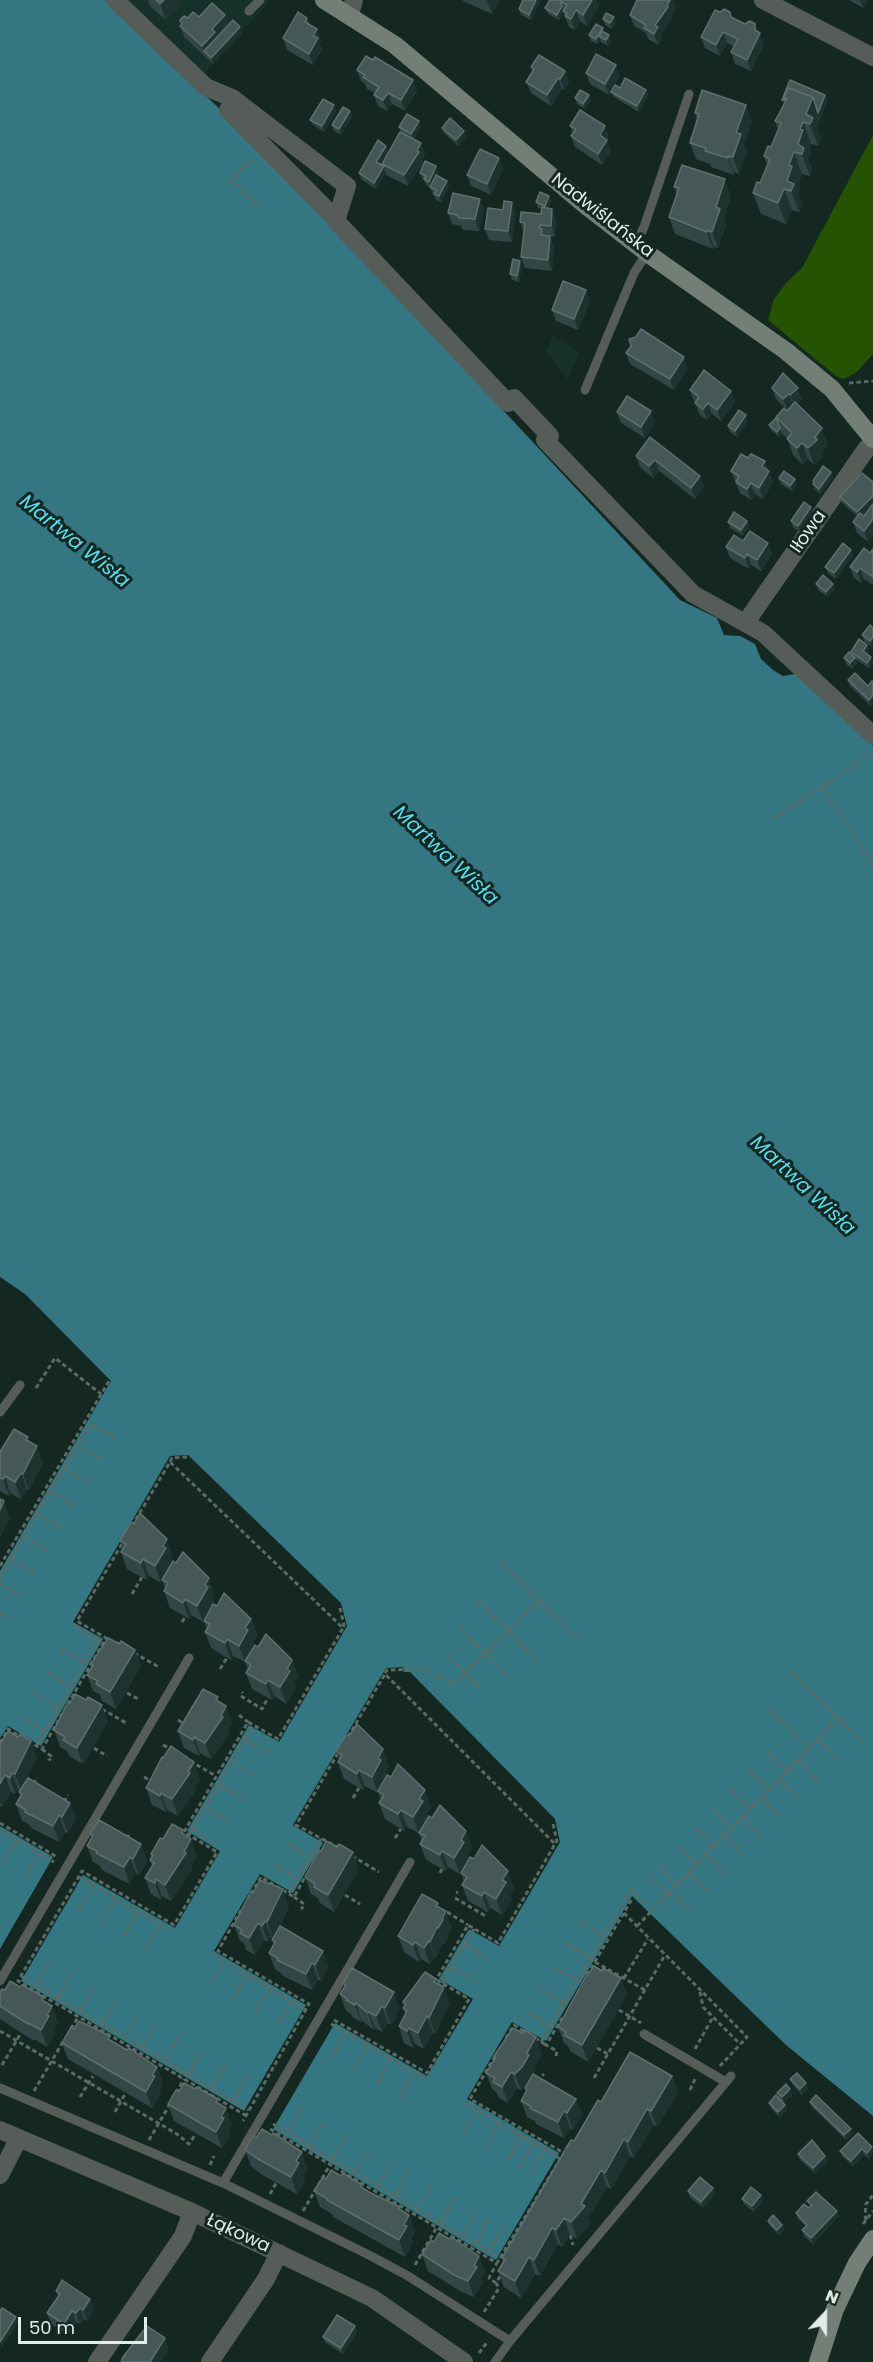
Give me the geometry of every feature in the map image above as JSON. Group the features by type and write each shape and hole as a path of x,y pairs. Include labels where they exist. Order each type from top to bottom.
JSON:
{"street":[{"path":"115,0 206,87 232,98 347,186 336,220 508,403 514,398 550,436 545,440 693,594 763,633 873,735"},
{"name":"Nadwiślańska","path":"324,0 352,7 572,194 641,248 786,351 832,389 873,439"},
{"path":"763,0 873,57"},
{"path":"228,110 333,216"},
{"name":"Iłowa","path":"746,622 867,448 873,444"},
{"name":"Łąkowa","path":"0,2130 192,2212 372,2298 471,2358"},
{"path":"0,2175 19,2138"},
{"path":"98,2362 183,2236 192,2212"},
{"path":"818,2362 835,2309 857,2263 873,2239"},
{"path":"210,2362 266,2279 279,2253"}],"lane":[{"path":"249,11 260,0"},
{"path":"585,390 634,273 644,227 689,94"},
{"path":"0,1412 20,1385"},
{"path":"0,1982 189,1658"},
{"path":"223,2182 410,1862"},
{"path":"495,2362 510,2341 729,2079 646,2030"},
{"path":"0,2088 223,2182 381,2260 510,2341"}],"path":[{"path":"254,158 231,180 259,208"},
{"path":"838,384 873,381"},
{"path":"774,818 873,753"},
{"path":"822,786 873,865"},
{"path":"36,1388 56,1358 100,1394"},
{"path":"0,1566 108,1381"},
{"path":"0,1578 90,1424 114,1437"},
{"path":"77,1446 101,1460"},
{"path":"130,1530 172,1458 187,1457"},
{"path":"170,1462 343,1628"},
{"path":"64,1469 88,1483"},
{"path":"51,1491 74,1505"},
{"path":"38,1514 61,1528"},
{"path":"24,1537 48,1551"},
{"path":"100,1638 77,1621 125,1538"},
{"path":"11,1559 35,1573"},
{"path":"500,1561 578,1640"},
{"path":"132,1594 142,1577"},
{"path":"0,1583 22,1596"},
{"path":"478,1600 538,1661"},
{"path":"347,1739 387,1670 425,1669 453,1684 539,1601"},
{"path":"239,1715 253,1726 278,1739 343,1628 340,1608"},
{"path":"0,1614 8,1618"},
{"path":"182,1622 185,1617"},
{"path":"74,1626 122,1646"},
{"path":"461,1629 509,1678"},
{"path":"37,1745 100,1638"},
{"path":"42,1749 106,1638"},
{"path":"61,1648 85,1663"},
{"path":"132,1651 159,1667"},
{"path":"446,1653 484,1692"},
{"path":"220,1669 227,1658"},
{"path":"47,1671 71,1686"},
{"path":"790,1671 862,1741"},
{"path":"385,1674 555,1844"},
{"path":"127,1693 140,1700"},
{"path":"34,1694 58,1708"},
{"path":"242,1694 262,1709 268,1698"},
{"path":"101,1709 126,1723"},
{"path":"770,1710 810,1748"},
{"path":"21,1717 44,1732"},
{"path":"637,1926 838,1718"},
{"path":"178,1720 186,1725"},
{"path":"216,1844 182,1832 248,1722"},
{"path":"190,1833 253,1726"},
{"path":"0,1743 8,1729 37,1745 51,1756 49,1759 51,1760"},
{"path":"245,1738 269,1753"},
{"path":"818,1739 837,1758"},
{"path":"163,1745 180,1755"},
{"path":"94,1748 107,1755"},
{"path":"341,1748 296,1825 380,1872"},
{"path":"768,1752 787,1771"},
{"path":"189,1760 216,1776"},
{"path":"798,1760 817,1779"},
{"path":"231,1762 255,1776"},
{"path":"750,1771 769,1790"},
{"path":"144,1777 153,1782"},
{"path":"27,1790 38,1778"},
{"path":"779,1779 799,1798"},
{"path":"218,1785 242,1798"},
{"path":"353,1798 359,1788"},
{"path":"732,1790 750,1809"},
{"path":"60,1809 68,1795"},
{"path":"761,1798 780,1817"},
{"path":"205,1808 229,1821"},
{"path":"713,1809 732,1828"},
{"path":"743,1817 762,1836"},
{"path":"0,1823 57,1856 54,1862 0,1830"},
{"path":"447,1912 473,1930 498,1943 557,1841 553,1824"},
{"path":"695,1827 714,1846"},
{"path":"395,1838 400,1829"},
{"path":"123,1845 130,1832"},
{"path":"190,1833 217,1851 174,1925 82,1871 22,1977 16,1983 78,2017 244,2116 309,2004 218,1951 245,1904"},
{"path":"724,1836 744,1854"},
{"path":"3,1863 17,1840"},
{"path":"290,1892 320,1840"},
{"path":"286,1843 310,1857"},
{"path":"676,1846 696,1865"},
{"path":"26,1877 40,1854"},
{"path":"706,1855 725,1873"},
{"path":"274,1865 297,1880"},
{"path":"658,1865 677,1884"},
{"path":"294,1897 310,1869"},
{"path":"688,1873 707,1892"},
{"path":"648,1875 689,1911"},
{"path":"80,1877 172,1931"},
{"path":"250,1895 261,1877 290,1892 304,1904 303,1909"},
{"path":"79,1909 92,1885"},
{"path":"542,2041 626,1898 632,1891 648,1906"},
{"path":"345,1895 360,1904"},
{"path":"102,1922 116,1898"},
{"path":"455,1898 484,1915 486,1911"},
{"path":"587,1976 632,1899"},
{"path":"124,1935 138,1911"},
{"path":"624,1913 747,2037 718,2068"},
{"path":"580,1921 604,1936"},
{"path":"147,1948 161,1924"},
{"path":"436,1980 468,1925"},
{"path":"442,1982 473,1930"},
{"path":"624,1978 648,1938"},
{"path":"465,1943 488,1958"},
{"path":"567,1944 591,1958"},
{"path":"213,1954 305,2009"},
{"path":"594,2078 665,1955"},
{"path":"34,1984 49,1961"},
{"path":"210,1985 224,1961"},
{"path":"595,1962 645,1990"},
{"path":"553,1966 578,1980"},
{"path":"450,1969 475,1981"},
{"path":"58,1998 71,1974"},
{"path":"334,2020 427,2073 470,1999 427,1974"},
{"path":"232,1999 247,1975"},
{"path":"22,1977 247,2109"},
{"path":"80,2011 94,1988"},
{"path":"255,2012 269,1988"},
{"path":"540,1989 564,2003"},
{"path":"699,1990 703,2007 741,2044"},
{"path":"103,2024 116,2001"},
{"path":"278,2025 293,2002"},
{"path":"546,2045 567,2010"},
{"path":"620,2010 646,2030"},
{"path":"527,2012 550,2027"},
{"path":"125,2038 139,2014"},
{"path":"28,2100 78,2017"},
{"path":"692,2053 713,2017"},
{"path":"143,2048 156,2024"},
{"path":"332,2025 425,2079"},
{"path":"503,2043 513,2025 557,2051 556,2056"},
{"path":"0,2031 121,2101 189,2144 195,2134"},
{"path":"332,2057 345,2032"},
{"path":"2,2065 21,2033"},
{"path":"165,2061 179,2037"},
{"path":"355,2070 368,2046"},
{"path":"597,2048 608,2054"},
{"path":"188,2075 202,2051"},
{"path":"498,2052 470,2099 562,2152"},
{"path":"377,2084 391,2060"},
{"path":"211,2088 225,2064"},
{"path":"400,2097 414,2073"},
{"path":"532,2086 544,2074"},
{"path":"80,2097 93,2076"},
{"path":"234,2102 247,2077"},
{"path":"144,2149 184,2079"},
{"path":"115,2112 125,2094"},
{"path":"465,2103 558,2158"},
{"path":"287,2132 301,2109"},
{"path":"463,2133 476,2110"},
{"path":"310,2146 324,2122"},
{"path":"486,2146 499,2123"},
{"path":"274,2125 499,2257"},
{"path":"270,2130 497,2263"},
{"path":"333,2159 346,2135"},
{"path":"508,2160 522,2136"},
{"path":"483,2313 499,2288 489,2278 499,2257 562,2152 571,2141 578,2146"},
{"path":"520,2167 534,2144"},
{"path":"355,2172 369,2149"},
{"path":"531,2173 545,2150"},
{"path":"378,2186 392,2162"},
{"path":"302,2212 330,2165"},
{"path":"395,2196 409,2172"},
{"path":"269,2196 276,2183"},
{"path":"418,2209 432,2186"},
{"path":"873,2195 866,2204 866,2220 873,2211"},
{"path":"440,2223 454,2199"},
{"path":"463,2236 477,2212"},
{"path":"476,2243 490,2219"},
{"path":"413,2269 437,2227"},
{"path":"489,2251 503,2227"},
{"path":"570,2235 573,2245"},
{"path":"496,2283 507,2265"},
{"path":"471,2358 495,2331"}],"shaded area":[{"path":"123,0 271,0 202,76"},
{"path":"553,335 580,352 568,380 546,352"}],"green space":[{"path":"873,135 873,354 857,372 844,379 837,377 768,320 774,299 802,268"}],"water":[{"name":"Martwa Wisła","path":"0,0 105,0 242,130 680,600 717,618 724,635 740,636 755,644 761,659 773,670 783,676 795,674 873,745 873,2116 786,2045 632,1896 546,2041 512,2022 467,2099 559,2153 496,2260 273,2129 335,2023 427,2076 473,1999 439,1979 469,1929 499,1946 560,1842 555,1819 410,1672 404,1672 403,1667 386,1668 293,1825 323,1843 293,1893 260,1874 214,1951 306,2005 244,2111 21,1981 83,1875 175,1928 220,1851 187,1831 249,1725 279,1742 347,1626 341,1603 188,1455 170,1456 73,1622 103,1639 41,1746 8,1726 0,1738 0,1571 111,1381 25,1294 0,1277"},
{"path":"0,1826 53,1857 0,1949"}],"building":[{"path":"523,0 536,0 529,15 519,9"},
{"path":"550,0 560,0 562,6 557,15 545,8"},
{"path":"560,0 592,0 583,15 576,10 571,19 565,16 567,13 563,11 567,5"},
{"path":"637,0 670,0 668,7 655,25 658,27 654,34 644,28 646,25 630,15"},
{"path":"212,3 225,15 212,29 215,32 202,46 180,26 182,24 180,20 184,16 188,18 193,12 199,17"},
{"path":"724,9 730,12 731,17 745,24 750,21 755,24 755,30 760,33 747,60 731,52 738,39 723,32 716,45 701,37 715,10 720,12"},
{"path":"298,12 307,18 305,22 317,29 313,36 318,38 309,54 283,38"},
{"path":"606,13 614,17 610,23 603,19"},
{"path":"233,20 240,27 211,58 204,51"},
{"path":"596,24 603,28 596,39 589,35"},
{"path":"602,31 609,35 606,40 599,36"},
{"path":"596,54 616,65 605,84 586,73"},
{"path":"539,55 565,71 547,95 526,82 534,69 531,67"},
{"path":"366,56 373,60 375,57 413,80 401,100 388,93 383,100 374,95 379,87 363,77 365,75 357,70"},
{"path":"625,78 646,90 637,106 611,92 615,85 620,88"},
{"path":"790,80 825,95 818,113 813,97 788,88 785,100 782,100"},
{"path":"788,88 813,97 806,114 813,118 810,124 803,122 800,129 803,130 798,144 804,148 802,154 794,152 789,165 792,166 787,181 794,184 791,191 784,189 778,203 753,193 770,159 764,156 768,146 771,147 781,123 775,121 787,99 784,98"},
{"path":"580,90 589,95 583,104 575,98"},
{"path":"702,90 746,105 736,133 741,134 733,157 728,156 728,158 705,151 706,148 690,143 699,114 695,113"},
{"path":"323,99 334,105 322,126 310,120"},
{"path":"343,107 350,111 339,129 332,125"},
{"path":"580,110 605,126 600,135 607,140 598,154 571,136 576,129 570,126"},
{"path":"407,114 419,121 411,134 399,127"},
{"path":"450,118 464,131 456,140 442,128"},
{"path":"400,132 421,143 417,151 419,152 404,175 382,164"},
{"path":"378,140 386,146 376,162 384,166 374,183 359,173"},
{"path":"480,149 499,158 487,184 467,175"},
{"path":"425,161 436,166 429,182 424,179 426,176 420,173"},
{"path":"682,165 725,179 716,207 720,209 712,232 669,217 679,188 674,187"},
{"path":"436,175 447,181 439,196 434,194 436,190 430,187"},
{"path":"540,192 549,196 545,206 536,202"},
{"path":"453,193 480,199 475,219 459,218 457,215 448,213"},
{"path":"504,201 512,202 508,231 485,229 488,208 503,210"},
{"path":"542,207 552,209 551,226 540,225 539,228 542,229 541,235 550,236 548,260 521,257 525,223 520,222 521,212 541,214"},
{"path":"513,259 520,261 517,276 510,274"},
{"path":"563,281 586,290 574,319 552,310"},
{"path":"641,329 684,357 670,379 626,353 631,346 629,339 636,337"},
{"path":"704,370 731,391 717,410 708,403 703,409 695,403 699,397 690,390"},
{"path":"783,373 798,388 783,399 772,388"},
{"path":"627,396 651,411 641,427 617,412"},
{"path":"795,402 822,428 815,437 817,440 808,448 802,443 797,448 787,439 792,433 776,417 784,408 787,411"},
{"path":"739,410 746,415 735,431 728,426"},
{"path":"776,418 780,428 777,432 769,425"},
{"path":"650,437 700,476 691,488 655,460 649,466 636,456"},
{"path":"741,454 748,458 751,454 765,461 762,466 769,471 759,488 751,483 747,489 736,482 739,476 731,471"},
{"path":"823,466 831,472 819,489 813,481"},
{"path":"784,471 795,479 790,486 779,478"},
{"path":"862,473 873,482 873,496 857,512 840,497"},
{"path":"804,502 811,507 798,526 791,521"},
{"path":"873,504 873,519 864,531 853,522 860,513 864,516"},
{"path":"734,512 747,521 741,530 728,522"},
{"path":"750,531 768,543 757,560 747,554 745,558 726,547 734,535 743,541"},
{"path":"843,543 851,550 834,573 825,567"},
{"path":"864,548 870,553 873,549 873,577 860,568 857,572 850,567"},
{"path":"823,575 833,584 826,592 816,584"},
{"path":"870,625 873,628 873,637 870,641 862,635"},
{"path":"859,639 867,645 863,651 871,657 867,663 851,652"},
{"path":"849,652 855,658 850,663 844,658"},
{"path":"855,673 868,686 873,682 873,695 869,700 848,680"},
{"path":"14,1429 28,1437 26,1440 37,1446 23,1474 21,1473 15,1482 5,1476 3,1479 0,1478 0,1452"},
{"path":"140,1513 167,1539 163,1546 166,1548 155,1566 143,1559 141,1563 121,1552 126,1544 120,1541 131,1522 134,1524"},
{"path":"183,1552 209,1578 205,1585 208,1587 197,1606 185,1599 183,1603 164,1591 168,1583 162,1580 173,1561 176,1563"},
{"path":"224,1593 251,1619 245,1628 248,1630 239,1646 227,1639 225,1643 205,1632 210,1624 204,1621 213,1604 217,1606"},
{"path":"266,1634 292,1660 287,1669 290,1671 280,1687 268,1680 266,1684 246,1673 251,1665 245,1661 255,1645 258,1647"},
{"path":"108,1638 119,1644 121,1641 135,1650 110,1692 96,1684 98,1681 87,1675 93,1665 91,1664"},
{"path":"203,1689 218,1697 216,1700 226,1706 221,1716 223,1717 205,1743 194,1737 193,1740 178,1731"},
{"path":"75,1694 86,1700 88,1697 102,1705 77,1748 63,1740 65,1737 54,1730 68,1702 70,1703"},
{"path":"357,1724 383,1749 378,1758 381,1760 372,1777 359,1770 357,1774 338,1762 342,1755 336,1751 346,1735 349,1736"},
{"path":"8,1731 18,1737 20,1734 31,1741 15,1774 12,1773 10,1778 5,1775 0,1784 0,1744"},
{"path":"171,1746 194,1762 188,1772 190,1773 172,1799 161,1793 160,1796 146,1788 162,1757"},
{"path":"398,1764 425,1790 419,1799 423,1801 413,1817 401,1810 398,1814 379,1803 384,1795 378,1791 387,1775 391,1777"},
{"path":"28,1778 70,1803 62,1817 59,1815 53,1826 25,1812 26,1810 16,1804 22,1794 19,1792"},
{"path":"440,1805 466,1831 461,1840 464,1842 454,1858 442,1851 440,1855 420,1844 425,1836 419,1833 429,1816 432,1818"},
{"path":"99,1820 141,1844 133,1859 130,1857 124,1867 87,1846 93,1835 90,1834"},
{"path":"172,1824 183,1830 182,1833 191,1839 184,1852 186,1853 165,1885 156,1879 155,1883 145,1878 154,1863 150,1860 153,1855 151,1854 160,1838 163,1839"},
{"path":"326,1841 337,1847 339,1844 353,1852 328,1895 314,1887 315,1884 305,1877"},
{"path":"482,1845 508,1871 502,1880 506,1882 496,1899 484,1892 482,1896 462,1885 467,1877 461,1873 470,1857 474,1859"},
{"path":"260,1880 283,1889 267,1922 265,1921 262,1926 258,1923 249,1938 240,1933 242,1930 234,1925 251,1891 253,1893"},
{"path":"422,1894 438,1903 436,1906 446,1911 430,1942 424,1948 415,1942 413,1945 398,1936"},
{"path":"280,1926 323,1951 315,1965 312,1963 306,1974 277,1960 278,1958 269,1953 275,1942 272,1940"},
{"path":"594,1966 602,1971 603,1968 621,1978 582,2045 564,2035 566,2032 558,2027 588,1972"},
{"path":"352,1968 394,1992 385,2008 382,2006 376,2016 368,2013 356,2003 355,2005 346,2000 340,1994 346,1985 343,1983"},
{"path":"425,1972 436,1979 434,1982 444,1987 429,2018 427,2016 418,2033 409,2028 407,2031 399,2026 407,2011 403,2008 406,2004 403,2002"},
{"path":"10,1981 44,1997 42,2000 52,2006 41,2030 0,2006 0,1992 2,1989 5,1990"},
{"path":"79,2021 110,2036 108,2039 127,2050 129,2048 157,2067 146,2092 62,2043 71,2027 74,2029"},
{"path":"513,2028 523,2033 525,2030 536,2037 522,2067 515,2074 511,2072 502,2087 493,2082 495,2078 486,2073 496,2057 494,2056"},
{"path":"630,2052 672,2076 651,2111 647,2109 628,2142 624,2139 605,2173 601,2170 581,2204 585,2206 571,2222 564,2218 556,2230 552,2228 534,2260 529,2257 515,2281 498,2271 505,2259 502,2258 571,2140 574,2141 598,2100 601,2102"},
{"path":"797,2073 806,2083 800,2089 790,2079"},
{"path":"533,2074 576,2099 567,2113 564,2111 558,2122 521,2101"},
{"path":"184,2083 218,2099 216,2102 226,2108 221,2117 224,2118 216,2132 168,2104 176,2090 179,2092"},
{"path":"786,2084 790,2089 782,2097 777,2093"},
{"path":"776,2095 785,2105 778,2112 769,2103"},
{"path":"816,2095 851,2129 844,2135 810,2102"},
{"path":"262,2129 272,2135 273,2133 302,2152 296,2161 299,2163 291,2177 245,2150 253,2136 256,2138"},
{"path":"858,2133 872,2147 867,2153 862,2149 851,2161 840,2151"},
{"path":"812,2140 825,2156 813,2168 798,2154"},
{"path":"331,2170 341,2176 343,2173 362,2185 361,2187 400,2207 399,2209 409,2215 404,2225 407,2226 399,2240 314,2191 323,2177 326,2179"},
{"path":"700,2177 713,2188 701,2202 688,2191"},
{"path":"751,2187 761,2195 752,2206 742,2199"},
{"path":"816,2192 837,2211 811,2238 802,2230 807,2225 796,2213 804,2204 809,2208 812,2205 807,2201"},
{"path":"773,2215 782,2225 777,2230 768,2221"},
{"path":"439,2233 449,2239 451,2237 479,2256 474,2266 477,2267 468,2281 454,2275 422,2254 431,2240 434,2242"},
{"path":"62,2280 90,2299 83,2310 80,2308 76,2313 72,2311 64,2324 47,2313 60,2294 56,2291"},
{"path":"2,2308 16,2317 0,2342 0,2311"},
{"path":"337,2315 355,2326 341,2348 323,2337"},
{"path":"147,2326 165,2338 150,2362 121,2362 123,2357"}]}
